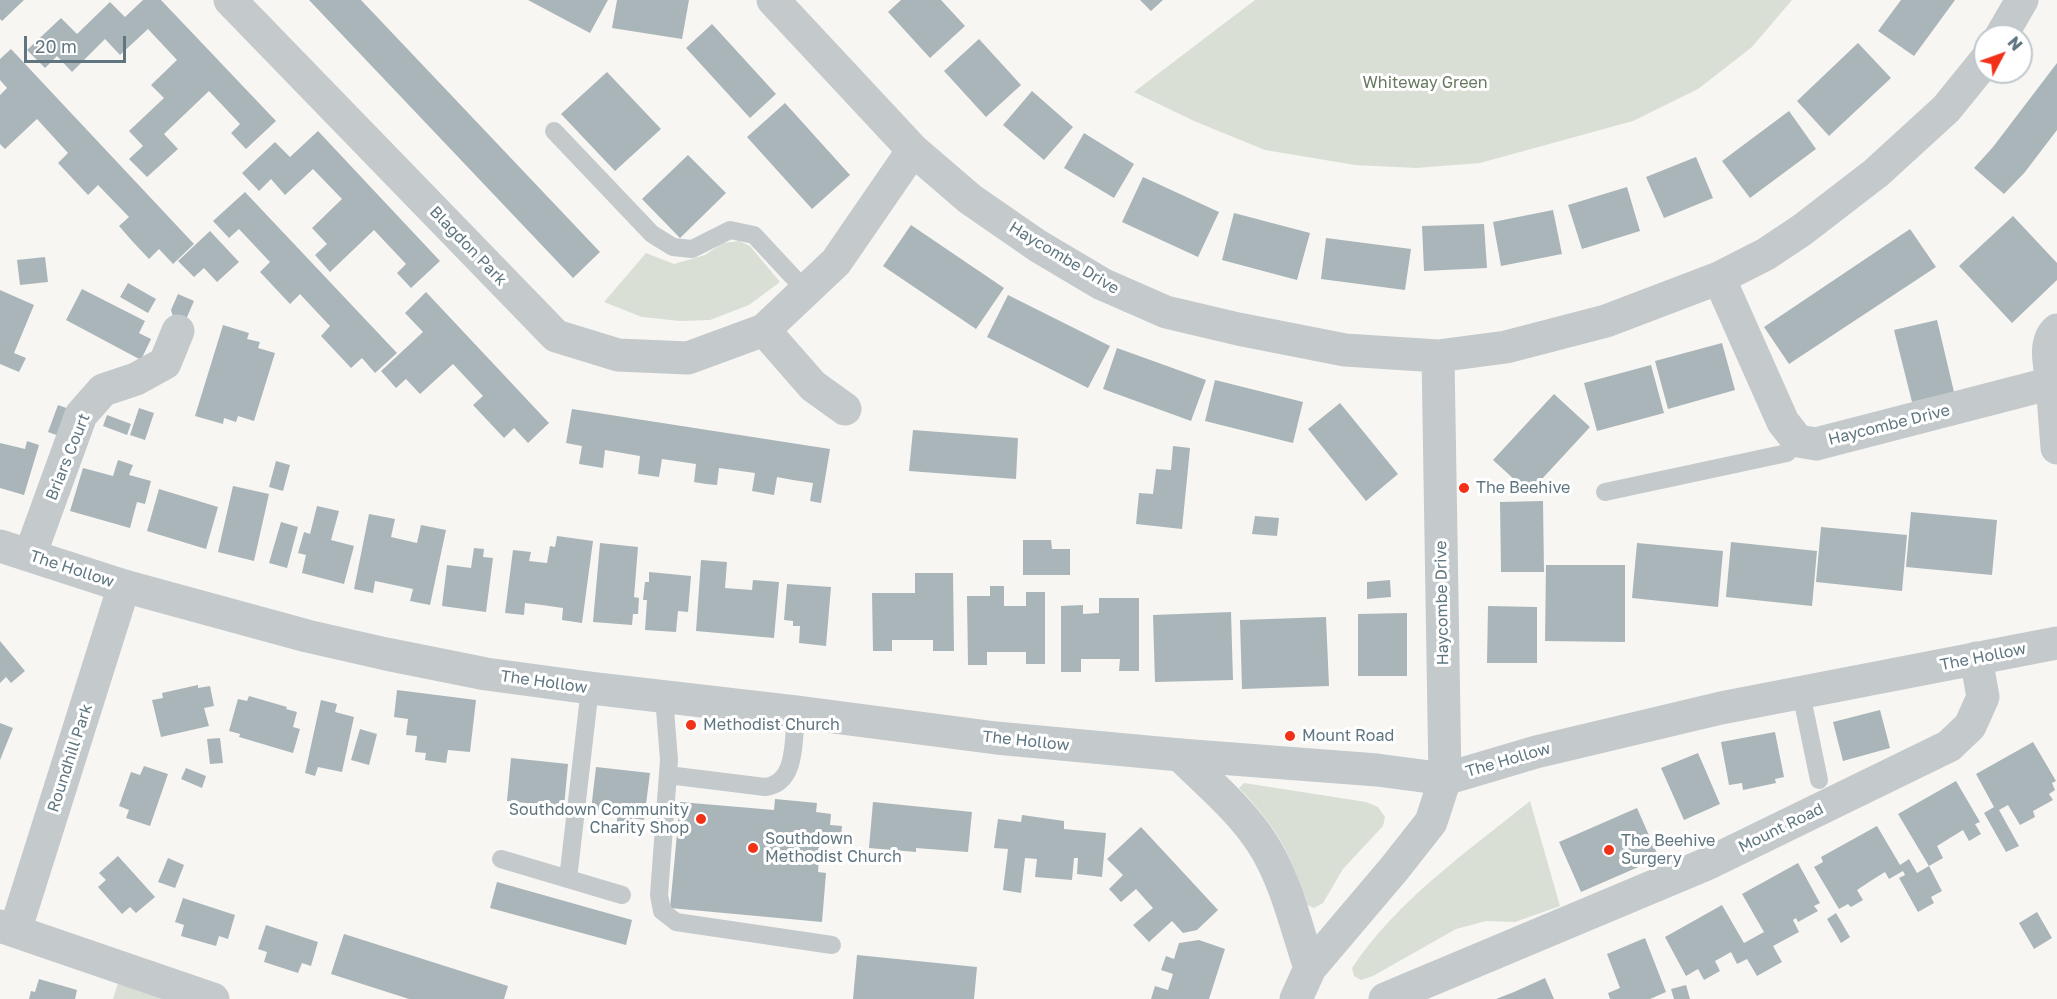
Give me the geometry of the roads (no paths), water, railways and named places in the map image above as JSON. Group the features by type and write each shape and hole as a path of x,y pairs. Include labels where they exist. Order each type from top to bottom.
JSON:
{"street":[{"name":"Blagdon Park","path":"230,0 556,336 618,355 688,358 764,330 836,262 914,150"},
{"name":"Haycombe Drive","path":"772,0 914,150 970,199 1038,246 1102,284 1166,312 1238,329 1345,350 1438,356 1506,347 1606,321 1719,278 1766,254 1802,230 1876,173 1946,109 1973,76"},
{"path":"2008,24 2022,0"},
{"path":"1719,278 1783,422 1798,441"},
{"path":"764,330 813,386 845,409"},
{"path":"2057,330 2054,332 2049,347 2057,448"},
{"name":"Briars Court","path":"15,551 81,415 103,390 136,379 165,363 178,331"},
{"name":"Haycombe Drive","path":"1438,356 1445,779"},
{"name":"Haycombe Drive","path":"1798,441 1816,444 2052,383"},
{"name":"The Hollow","path":"15,551 124,586 308,636 486,674 996,738 1377,770 1445,779 1536,752 1721,708 2057,643"},
{"name":"Roundhill Park","path":"124,586 7,928 213,999"},
{"name":"Mount Road","path":"1384,999 1709,863 1949,746 1971,726 1983,697 1977,658"},
{"path":"1180,755 1241,817 1262,842 1277,872 1310,968"},
{"path":"1296,999 1310,968 1431,822 1445,779"}],"lane":[{"path":"554,131 652,234 673,247 692,249 730,230 754,235 806,291"},
{"path":"1605,492 1787,453 1798,441"},
{"path":"568,879 590,688"},
{"path":"1801,693 1819,780"},
{"path":"664,697 668,775 659,895 662,911 676,922 832,945"},
{"path":"668,775 765,787 775,786 790,768 796,712"},
{"path":"501,859 622,895"}],"place":[{"name":"The Beehive","path":"1464,488"},
{"name":"Methodist Church","path":"691,725"},
{"name":"Mount Road","path":"1290,736"},
{"name":"Southdown Community Charity Shop","path":"701,819"},
{"name":"Southdown Methodist Church","path":"753,848"},
{"name":"The Beehive Surgery","path":"1609,850"}],"park label":[{"name":"Whiteway Green","path":"1425,83"}]}
